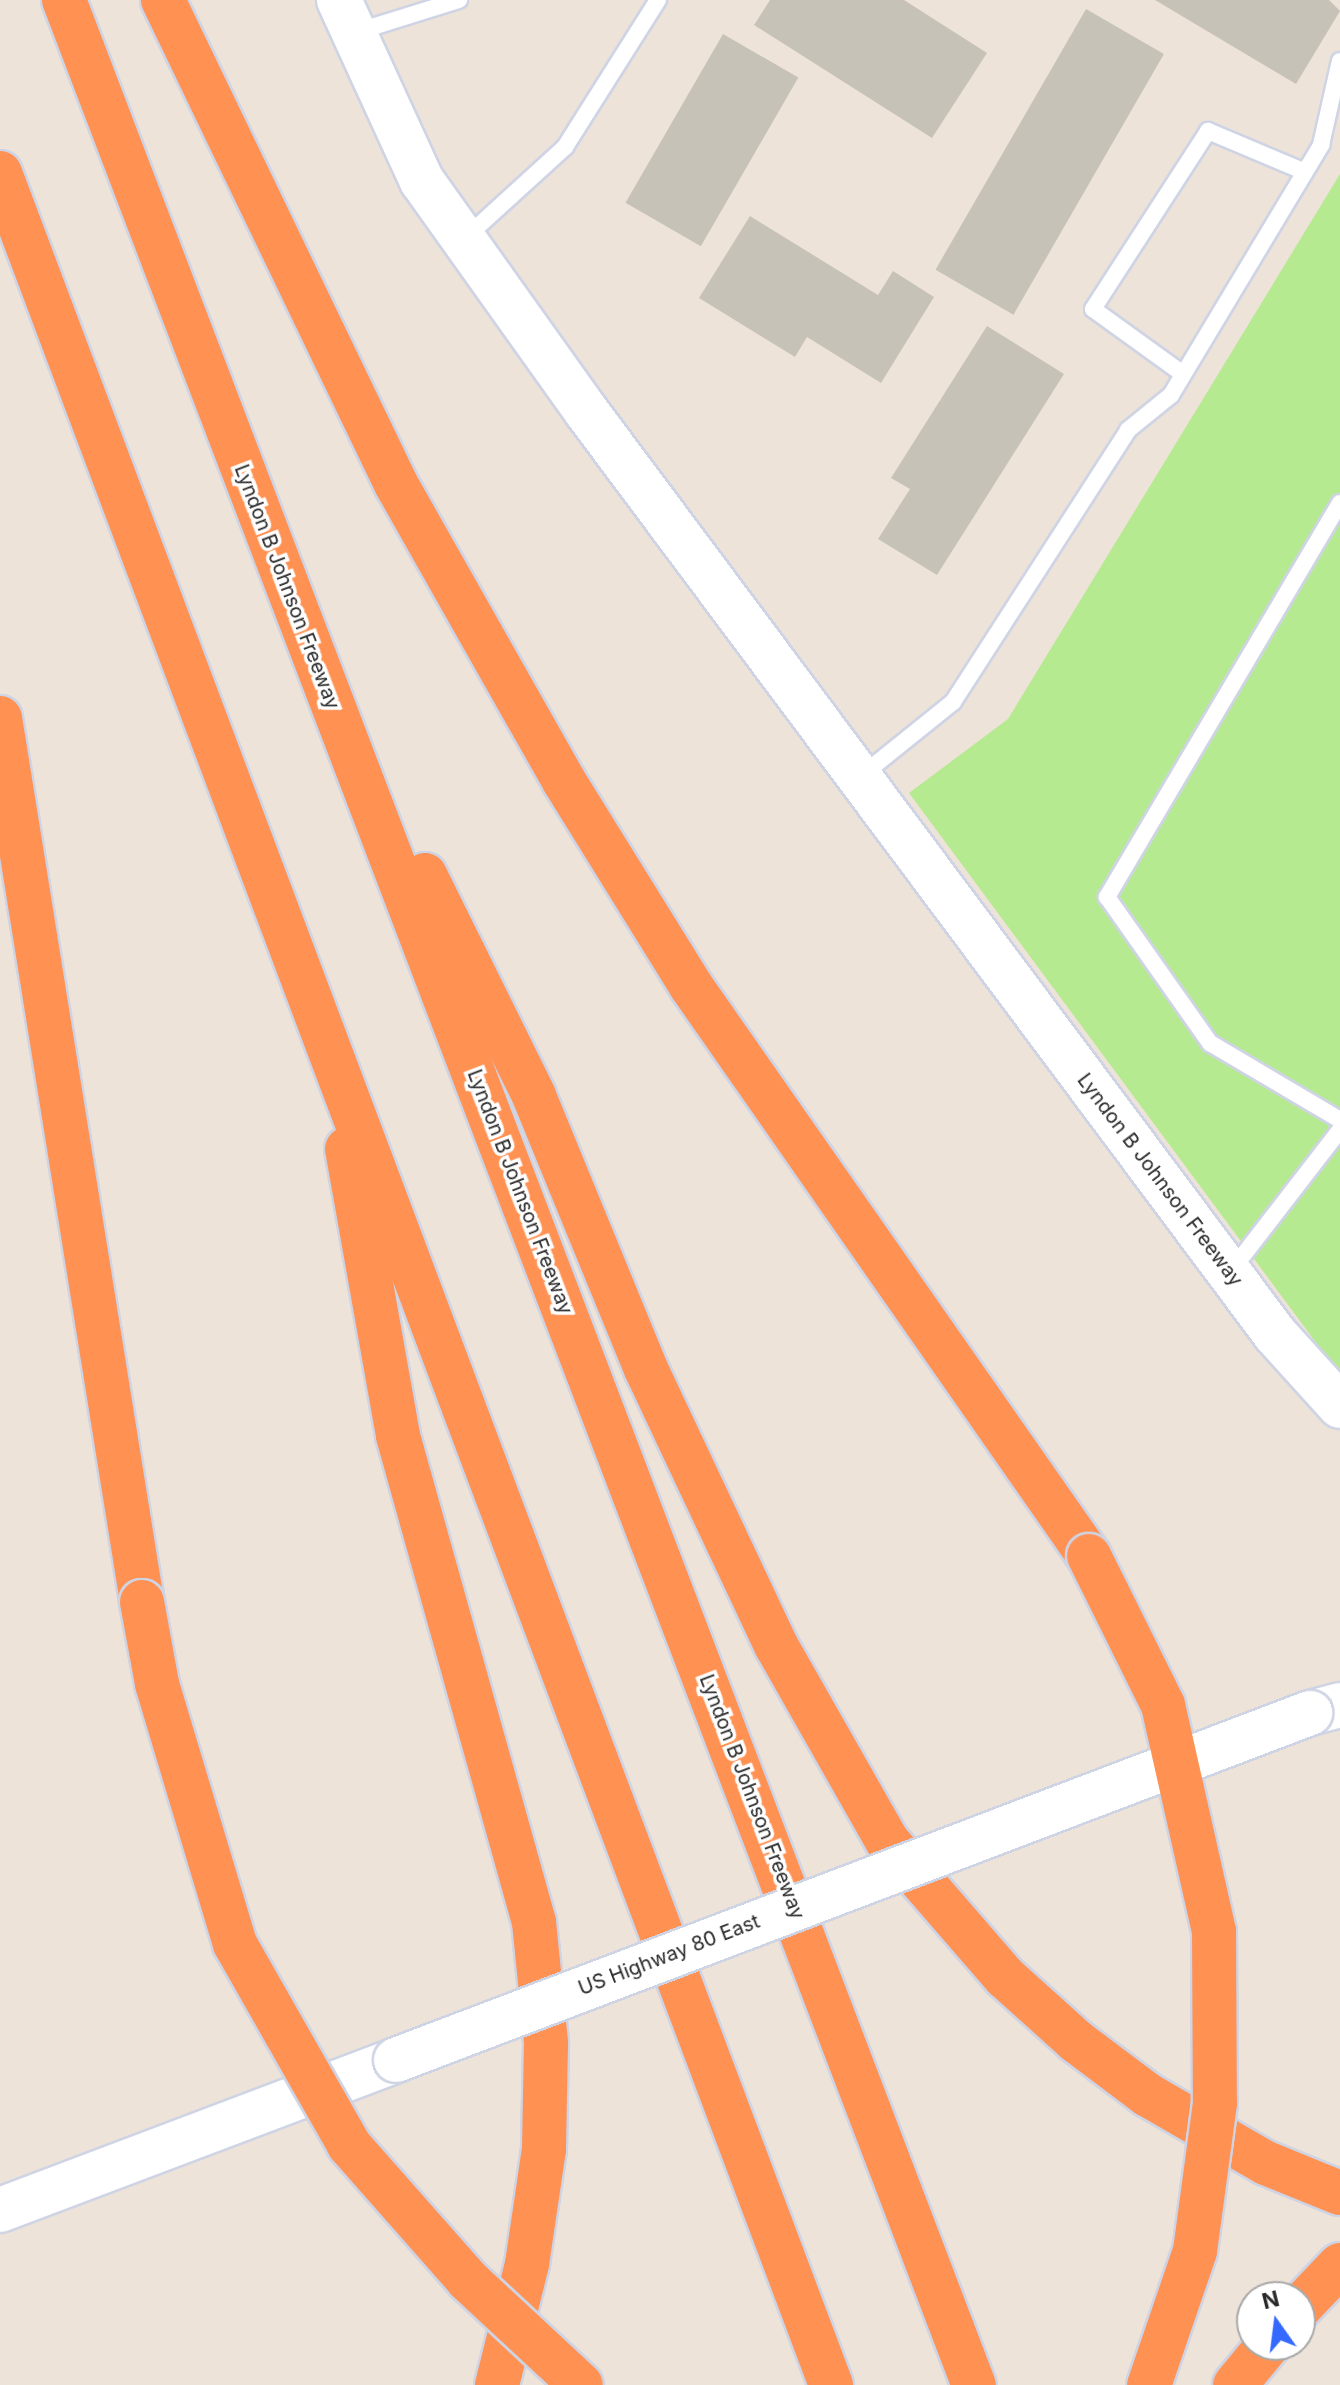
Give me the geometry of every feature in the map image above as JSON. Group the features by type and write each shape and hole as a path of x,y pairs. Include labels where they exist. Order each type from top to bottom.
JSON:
{"highway":[{"name":"Lyndon B Johnson Freeway","path":"64,0 974,2385"},
{"path":"163,0 396,484 564,781 691,986 1089,1556 1163,1705 1214,1931 1215,2103 1199,2221 1149,2385"},
{"path":"0,173 831,2385"},
{"path":"302,624 534,1096 646,1369 777,1647 888,1842 984,1955 1076,2041 1161,2103 1266,2163 1340,2193"},
{"path":"0,718 157,1684 235,1944 349,2145 468,2280 581,2385"},
{"path":"327,1040 398,1436 534,1922 546,2043 544,2149 527,2264 497,2385"},
{"path":"1316,2290 1340,2265"},
{"path":"1235,2385 1255,2361"}],"main road":[{"name":"Lyndon B Johnson Freeway","path":"347,16 422,181 860,777 1230,1273 1340,1406"},
{"name":"US Highway 80 East","path":"0,2210 1325,1709"}],"lane":[{"path":"347,16 459,0"},
{"path":"464,239 565,147 658,0"},
{"path":"860,777 953,702 1128,430 1171,395 1321,145 1340,61"},
{"path":"1183,374 1093,309 1208,131 1305,172"},
{"path":"1340,503 1107,897 1210,1043 1340,1120"},
{"path":"1230,1273 1340,1130"}],"green space":[{"path":"1340,174 1340,1375 909,793 1008,719"}],"building":[{"path":"770,0 904,0 987,53 932,138 754,25"},
{"path":"1155,0 1329,0 1340,11 1296,84"},
{"path":"1086,9 1164,54 1013,315 936,270"},
{"path":"723,34 798,78 701,246 626,203"},
{"path":"750,216 878,295 893,271 934,297 881,383 807,337 795,357 699,298"},
{"path":"987,326 1064,374 937,575 878,539 910,489 891,478"}]}
